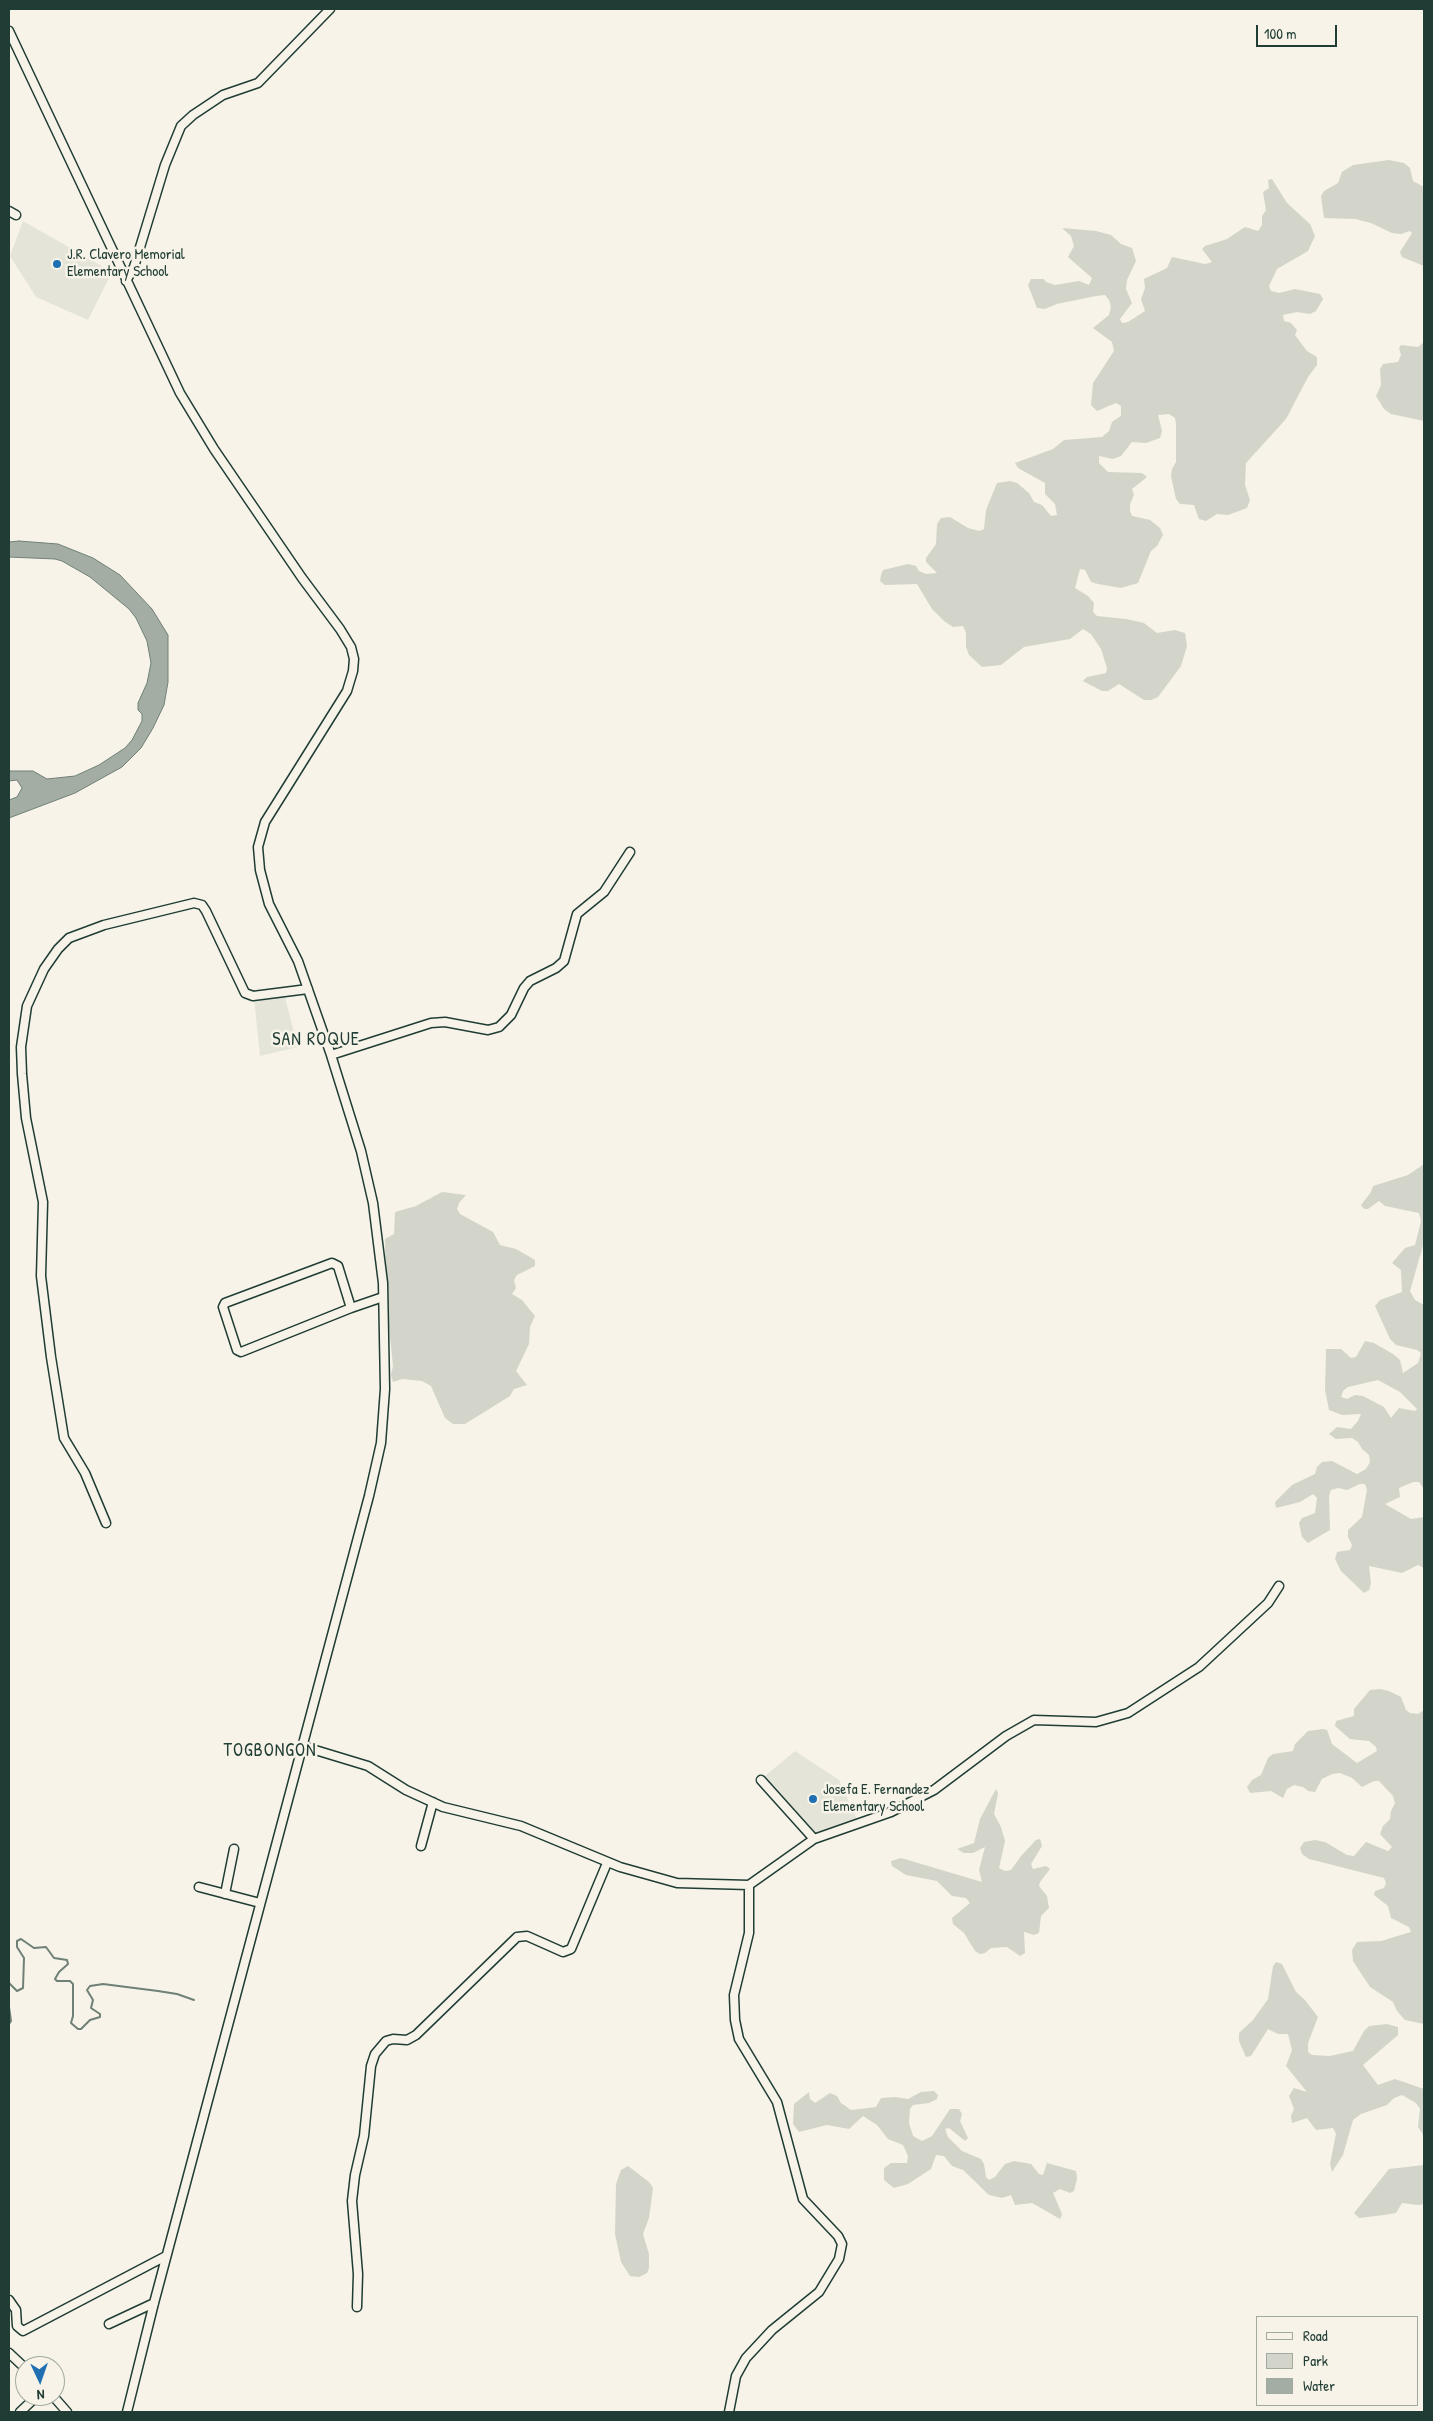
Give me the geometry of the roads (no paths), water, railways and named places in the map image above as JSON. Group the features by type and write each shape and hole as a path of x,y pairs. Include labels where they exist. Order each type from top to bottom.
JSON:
{"street":[{"path":"126,281 134,267 165,165 181,126 193,115 223,95 258,83 330,9"},
{"path":"9,31 180,393 302,578 340,629 353,654 353,671 346,691 265,822 258,847 260,870 270,904 298,961 331,1055 368,1177 377,1226 383,1297 384,1402 378,1458 166,2256 127,2412"},
{"path":"331,1055 438,1022 479,1030 493,1030 499,1027 511,1015 524,988 530,982 560,966 564,961 578,914 604,892 630,852"},
{"path":"106,1523 85,1473 64,1438 50,1357 41,1276 43,1202 26,1118 22,1074 21,1047 26,1006 44,970 58,949 69,938 104,925 194,903 202,905 206,911 244,993 253,996 308,990"},
{"path":"351,1308 338,1266 332,1263 225,1303 223,1308 237,1350 241,1352 383,1297"},
{"path":"302,1746 368,1766 393,1783 432,1802 521,1826 608,1863 677,1883 748,1885 814,1838 891,1812 945,1783 1006,1736 1034,1720 1096,1722 1128,1713 1199,1668 1268,1603 1279,1586"},
{"path":"761,1780 814,1838"},
{"path":"421,1846 432,1802"},
{"path":"225,1894 234,1849"},
{"path":"357,2307 358,2274 352,2201 355,2175 364,2136 371,2066 375,2054 386,2041 393,2039 407,2040 416,2035 517,1937 527,1936 563,1952 571,1949 608,1863"},
{"path":"729,2412 736,2376 746,2358 772,2330 819,2292 839,2259 842,2244 838,2236 803,2199 777,2102 739,2038 735,2020 734,1995 749,1933 748,1885"},
{"path":"199,1887 260,1903"},
{"path":"9,2300 16,2310 17,2326 23,2331 166,2256"},
{"path":"109,2324 154,2303"}],"water":[{"path":"9,542 58,544 93,558 120,575 152,609 168,635 168,682 164,705 153,728 141,748 122,767 75,793 9,818 9,800 17,797 22,788 17,780 9,781 9,771 33,771 47,779 75,776 99,765 125,748 132,740 142,721 142,714 138,710 138,703 147,683 151,663 147,641 136,618 129,609 90,577 62,561 9,557"}],"waterway":[{"path":"9,1983 17,1991 23,1988 24,1958 17,1947 17,1941 21,1939 34,1948 46,1947 54,1958 67,1960 68,1964 59,1972 55,1979 57,1981 70,1981 73,1984 73,2016 71,2023 78,2029 81,2029 90,2020 100,2017 100,2014 91,2008 93,2000 87,1990 90,1986 103,1984 158,1991 177,1994 194,2000"},
{"path":"9,2007 11,2021 9,2024"}],"place":[{"name":"J.R. Clavero Memorial Elementary School","path":"57,264"},
{"name":"Josefa E. Fernandez Elementary School","path":"813,1799"}],"district":[{"name":"SAN ROQUE","path":"316,1040"},
{"name":"TOGBONGON","path":"270,1751"}]}
